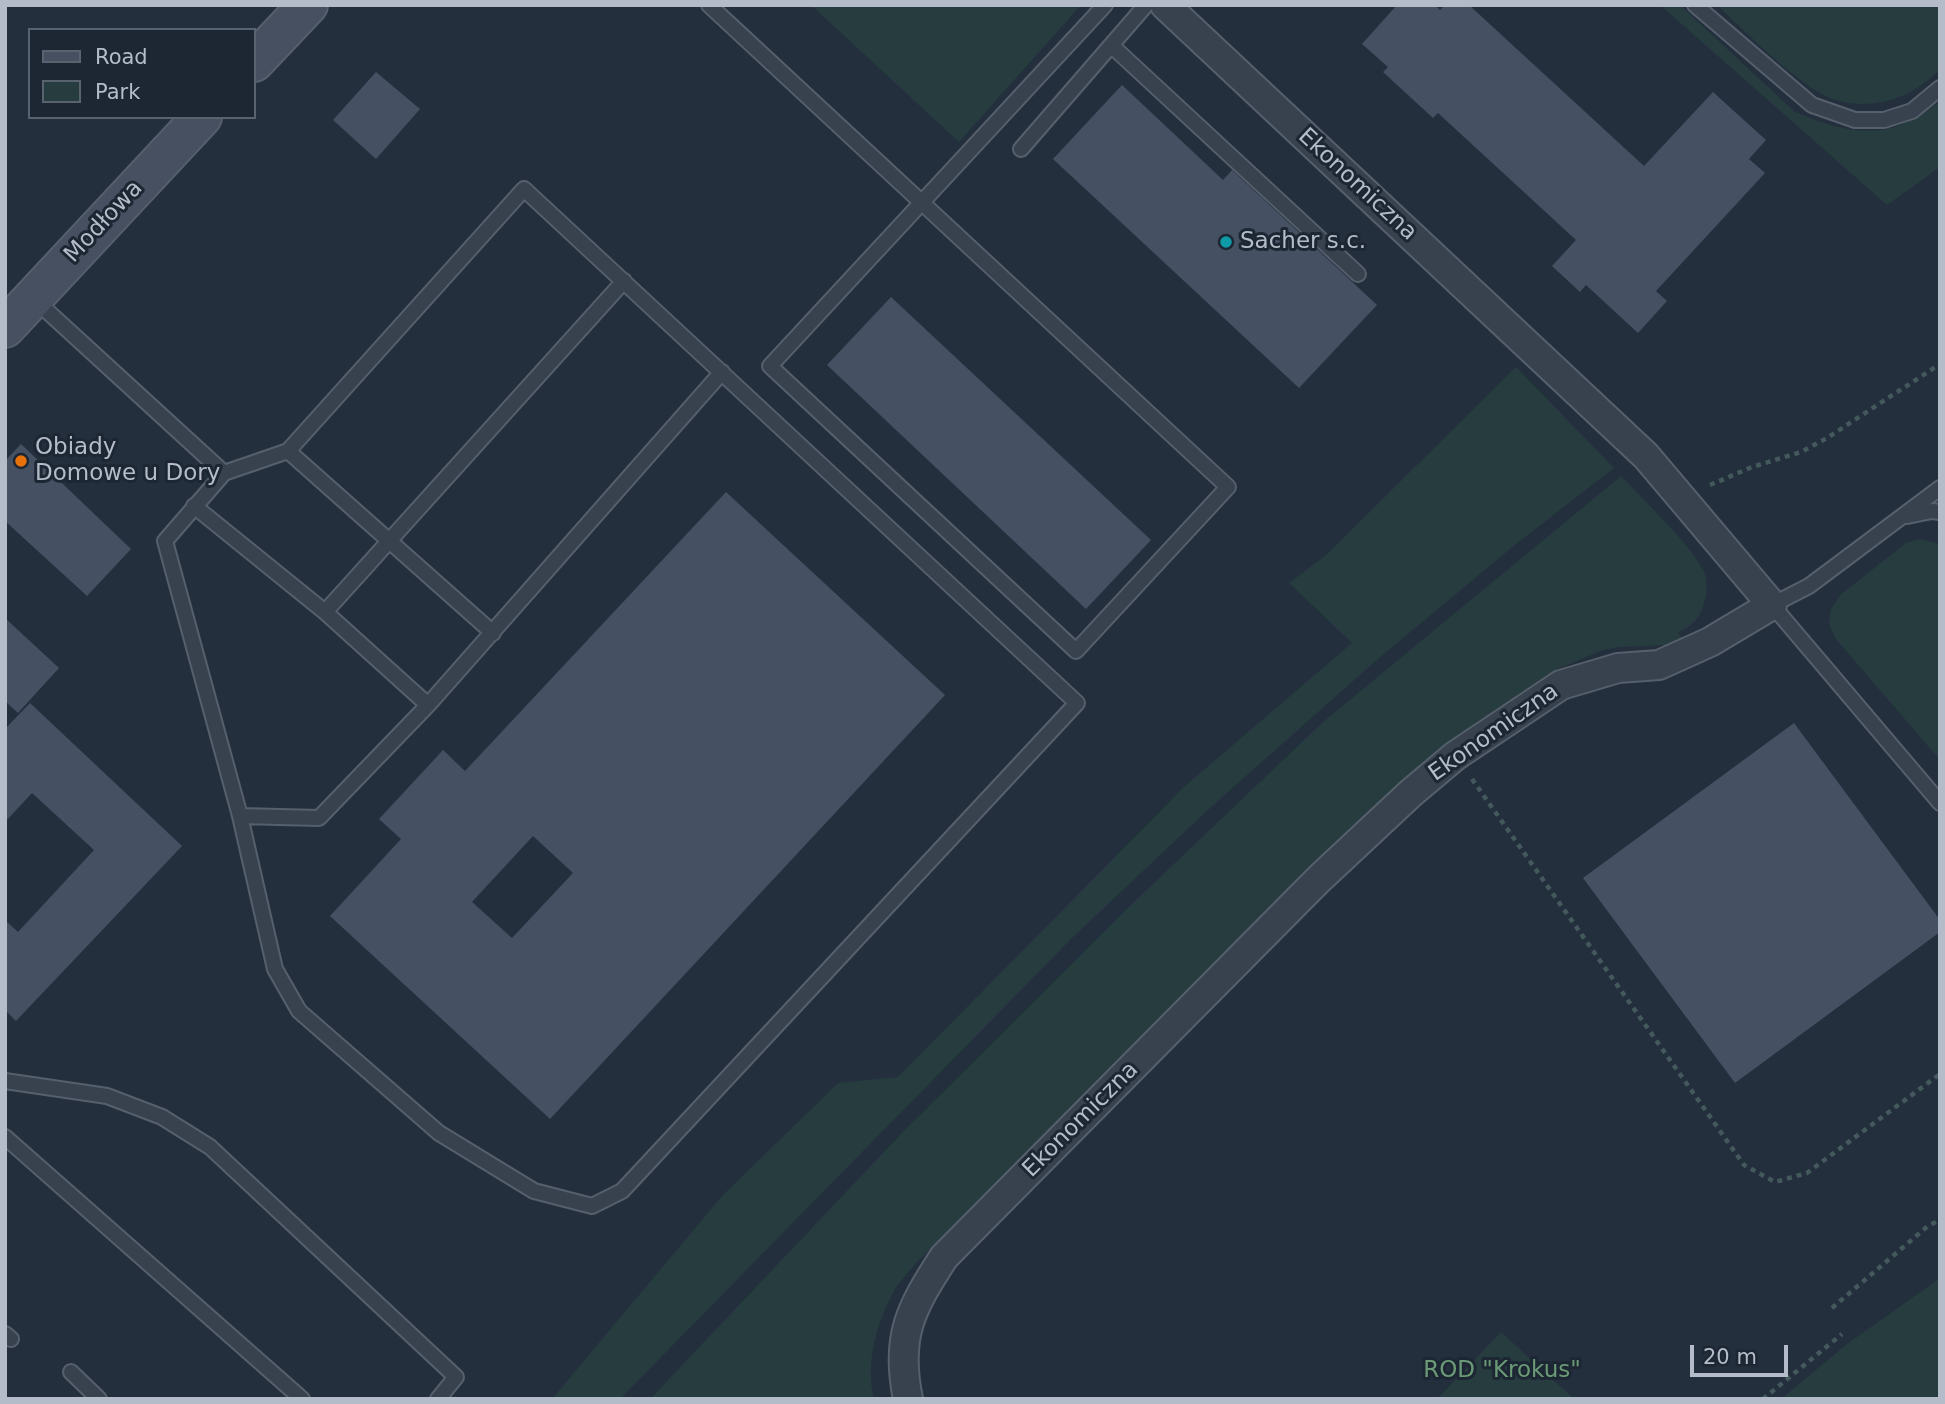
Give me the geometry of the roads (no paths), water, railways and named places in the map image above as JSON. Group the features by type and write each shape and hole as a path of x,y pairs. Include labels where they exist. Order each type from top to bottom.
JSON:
{"street":[{"path":"256,60 308,5"},
{"name":"Ekonomiczna","path":"908,1399 902,1372 905,1331 918,1297 944,1257 1319,878 1411,793 1455,756 1561,685 1618,668 1660,665 1710,642 1772,606 1646,456 1165,5"},
{"name":"Modłowa","path":"5,328 200,119"}],"lane":[{"path":"709,5 920,202 1228,487 1076,651 770,366 920,202 1105,5"},
{"path":"1021,149 1146,5"},
{"path":"1695,5 1812,105 1855,120 1884,120 1912,111 1940,88"},
{"path":"1112,46 1358,274"},
{"path":"524,189 722,372 1077,703 622,1191 592,1206 534,1191 439,1133 299,1012 275,969 240,816 165,541 224,473 288,451 524,189"},
{"path":"325,612 624,281"},
{"path":"33,298 224,473"},
{"path":"240,816 320,818 493,633 722,372"},
{"path":"288,451 493,633"},
{"path":"1940,488 1809,586 1772,606 1940,803"},
{"path":"194,506 325,612 428,705"},
{"path":"1895,522 1913,513 1940,512"},
{"path":"5,1081 107,1096 162,1117 210,1147 456,1377 438,1399"},
{"path":"5,1137 302,1399"},
{"path":"71,1372 99,1399"}],"place":[{"name":"Sacher s.c.","path":"1226,242"},
{"name":"Obiady Domowe u Dory","path":"21,461"}],"park label":[{"name":"ROD \"Krokus\"","path":"1502,1371"}]}
